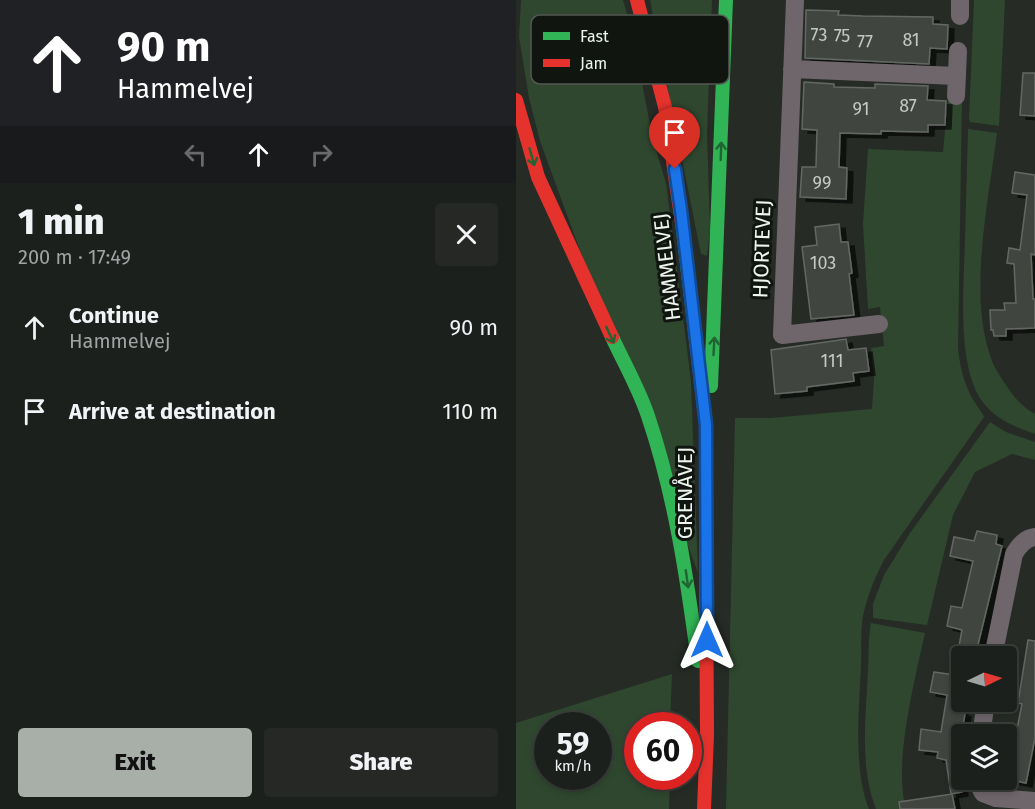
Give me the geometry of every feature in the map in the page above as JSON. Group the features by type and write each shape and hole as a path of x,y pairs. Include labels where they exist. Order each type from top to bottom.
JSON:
{"main road":[{"name":"HAMMELVEJ","path":"637,0 641,15"},
{"name":"GRENÅVEJ","path":"725,15 726,0"},
{"name":"HAMMELVEJ","path":"658,84 667,118 681,210 706,425"},
{"name":"GRENÅVEJ","path":"704,809 707,735 706,425 712,379 723,84"},
{"name":"GRENÅVEJ","path":"516,100 537,177 646,412 669,485 686,570 707,735"}],"street":[{"name":"HJORTEVEJ","path":"795,0 782,335 879,324"},
{"path":"956,96 958,51"},
{"path":"792,69 957,76"},
{"path":"995,646 1014,554 1020,544 1030,537 1035,537"},
{"path":"981,790 983,793 996,798 1035,801"}],"green space":[{"path":"521,0 623,0 627,15 531,15 531,84 642,84 653,140 666,183 691,381 698,573 540,141 529,98 519,37"},
{"path":"650,0 712,0 711,15 653,15"},
{"path":"974,0 1005,0 999,126 970,122 969,119"},
{"path":"667,84 709,84 707,133 710,229 707,256 701,254"},
{"path":"948,99 962,100 958,348 966,384 984,417 884,560 867,602 862,628 858,739 861,776 869,809 726,809 735,418 771,418 872,409 874,378 871,348 884,346 880,307 868,309 863,224 868,149 943,152"},
{"path":"968,129 997,133 983,243 981,300 983,327 990,356 998,373 1019,401 1035,414 1035,434 1006,422 987,407 974,386 968,367 963,300"},
{"path":"990,422 1006,432 1035,442 1035,460 1012,454 975,472 953,515 927,625 873,618 873,604 884,575 910,533"},
{"path":"871,623 925,633 911,697 904,746 902,769 906,809 876,809 867,775 865,722"},
{"path":"672,674 671,712 624,712 624,790 670,790 669,809 516,809 516,723 534,717 534,790 612,790 612,712 551,712"}],"building":[{"path":"806,10 839,11 838,15 933,17 933,24 948,25 947,49 930,48 929,64 805,58"},
{"path":"1023,73 1035,73 1035,116 1020,115"},
{"path":"804,82 834,84 834,87 875,88 875,84 928,86 927,100 946,101 945,125 928,125 928,132 840,133 839,167 847,168 846,199 800,197 802,167 816,167 817,130 802,129"},
{"path":"1015,172 1035,175 1035,255 1031,254 1035,328 1006,329 1006,336 994,336 991,330 990,310 1005,310 1004,303 1016,303 1014,264 1007,263 1009,248 1020,250 1027,195 1012,193"},
{"path":"839,224 841,242 848,242 854,315 811,319 802,247 817,245 815,227"},
{"path":"846,339 848,350 866,348 869,371 853,373 854,381 807,387 807,391 775,394 771,350"},
{"path":"977,531 997,535 996,544 1002,546 978,646 959,646 962,630 947,626 951,606 962,608 973,561 950,556 954,537 974,541"},
{"path":"1028,640 1035,641 1035,738 1026,783 1017,781 1017,729 1022,704 1018,703"},
{"path":"934,672 951,674 951,712 965,713 963,724 951,724 951,790 962,790 962,792 951,794 946,760 937,758 938,752 919,750 921,729 941,732 947,695 930,692"},
{"path":"952,794 955,809 900,809 899,802"}],"traffic: fast":[{"path":"725,15 726,0"},
{"path":"711,386 723,84"},
{"path":"683,230 706,425"},
{"path":"612,337 644,406 666,476 684,568 698,661"},
{"path":"706,425 706,563"}],"traffic: jam":[{"path":"637,0 641,15"},
{"path":"659,84 665,107 683,230"},
{"path":"516,100 538,177 612,337"},
{"path":"704,809 707,735 706,563"}],"route":[{"path":"675,169 706,425 707,640"}]}
